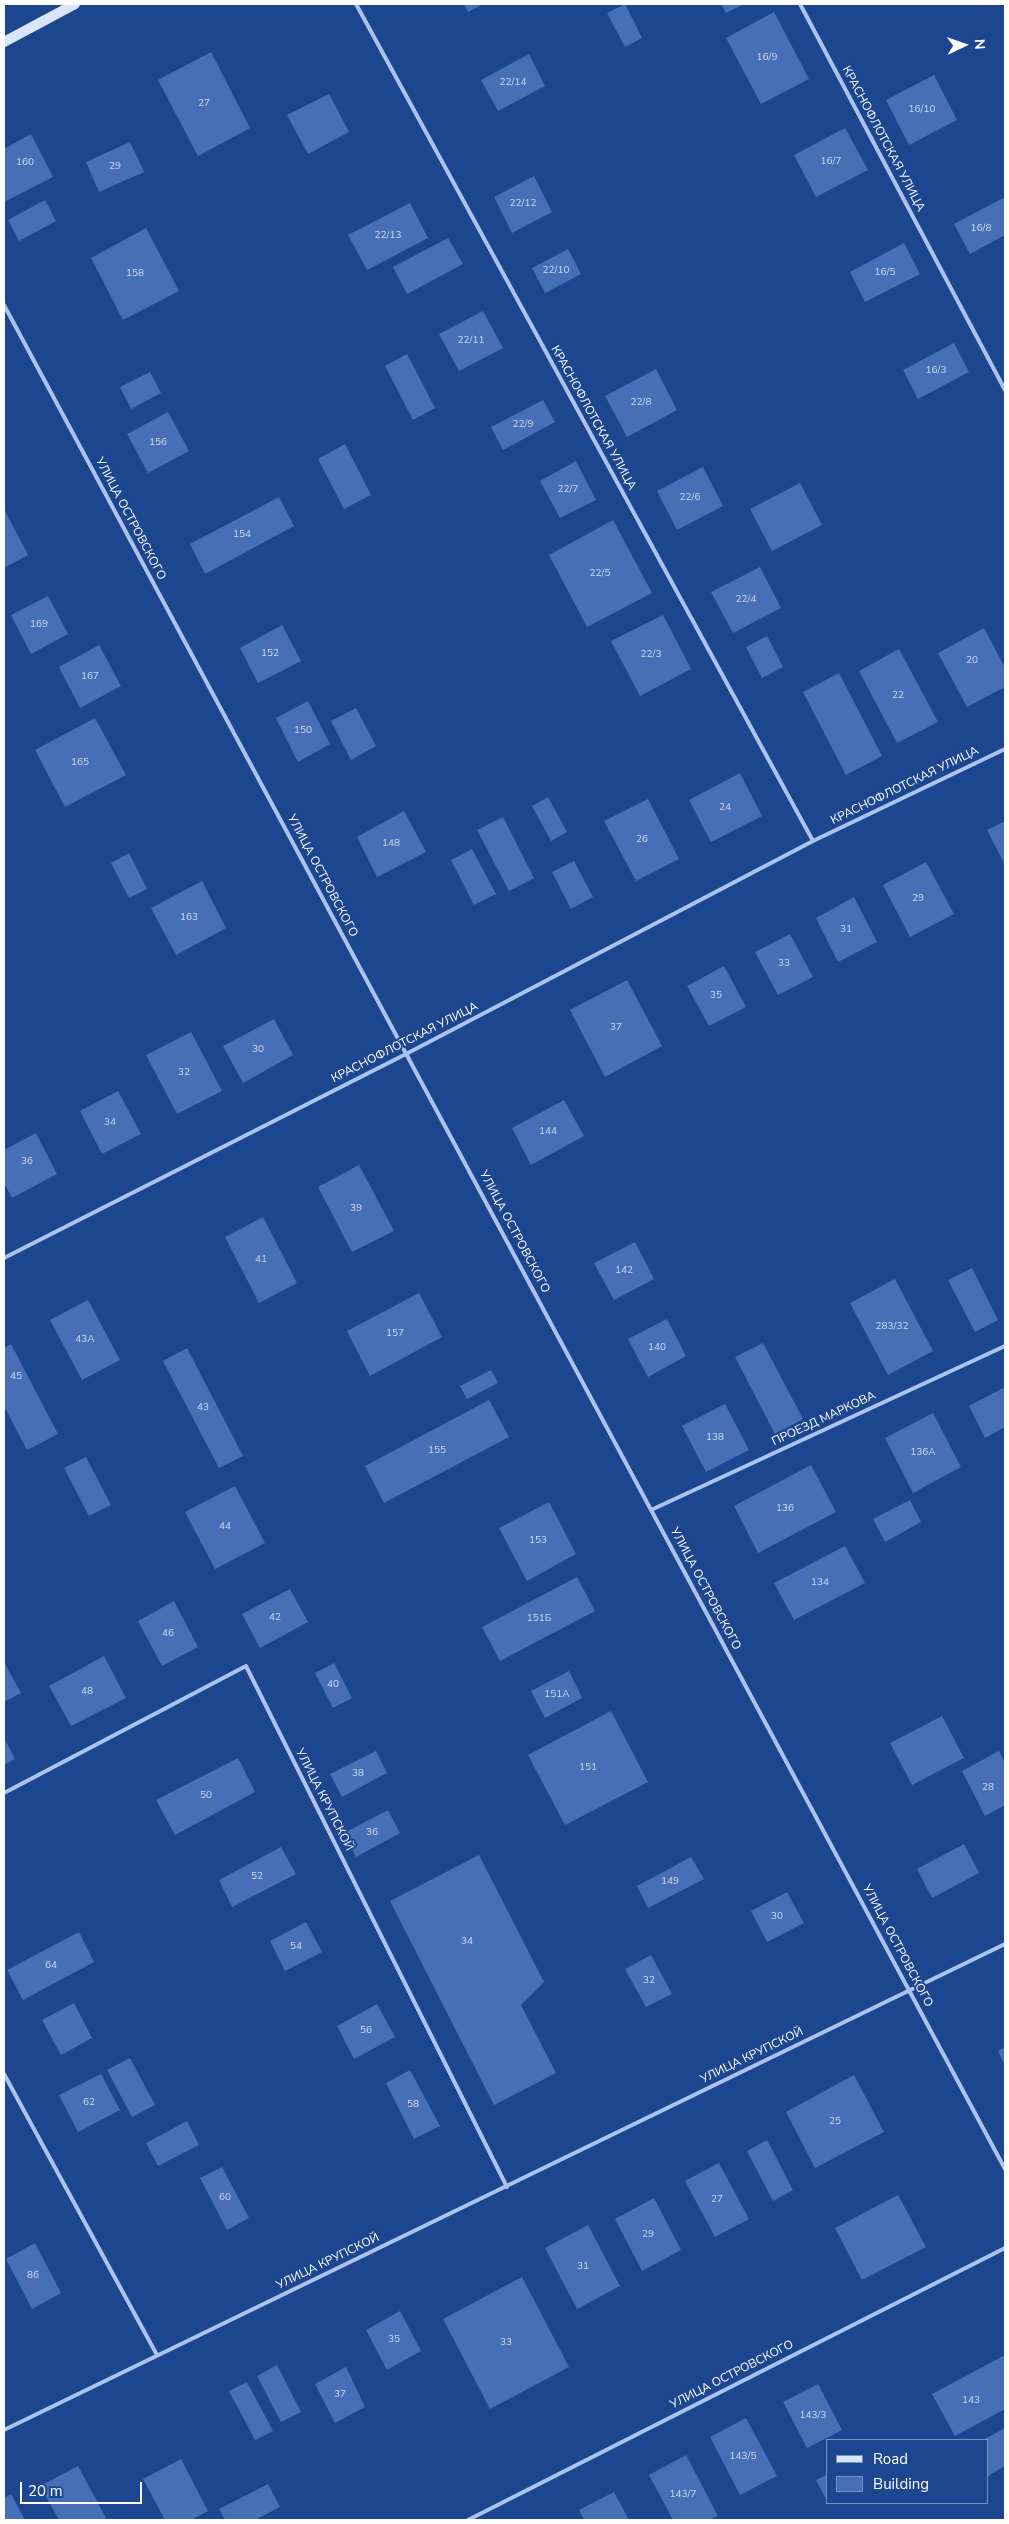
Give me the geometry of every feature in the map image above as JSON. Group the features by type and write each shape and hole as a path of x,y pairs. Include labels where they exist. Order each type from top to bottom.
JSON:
{"main road":[{"path":"4,42 75,4"}],"lane":[{"name":"КРАСНОФЛОТСКАЯ УЛИЦА","path":"356,4 813,841"},
{"name":"КРАСНОФЛОТСКАЯ УЛИЦА","path":"800,4 1005,390"},
{"name":"УЛИЦА ОСТРОВСКОГО","path":"4,305 1005,2169"},
{"name":"КРАСНОФЛОТСКАЯ УЛИЦА","path":"4,1258 406,1054 813,841 1005,749"},
{"name":"ПРОЕЗД МАРКОВА","path":"651,1510 1005,1346"},
{"name":"УЛИЦА КРУПСКОЙ","path":"4,1794 246,1666 507,2187"},
{"name":"УЛИЦА КРУПСКОЙ","path":"4,2430 1005,1944"},
{"path":"4,2074 157,2356"},
{"name":"УЛИЦА ОСТРОВСКОГО","path":"468,2520 1005,2248"}],"building":[{"path":"464,4 484,4 468,12"},
{"path":"625,4 642,38 625,47 607,13"},
{"path":"721,4 744,4 726,13"},
{"path":"774,12 809,79 761,104 726,38"},
{"path":"211,52 250,128 198,156 158,80"},
{"path":"529,54 545,86 498,111 481,80"},
{"path":"934,75 957,120 909,145 886,100"},
{"path":"329,94 349,132 308,154 287,115"},
{"path":"845,128 868,170 816,197 794,155"},
{"path":"31,134 53,177 4,202 4,149"},
{"path":"130,142 144,172 99,192 86,162"},
{"path":"534,176 552,212 512,233 494,197"},
{"path":"1005,197 1005,235 970,254 954,224"},
{"path":"45,200 56,221 19,241 8,220"},
{"path":"410,203 428,238 367,270 348,235"},
{"path":"146,228 179,291 123,320 91,258"},
{"path":"448,238 463,264 407,294 393,267"},
{"path":"904,243 920,274 865,302 850,272"},
{"path":"568,249 581,274 545,293 532,268"},
{"path":"483,311 503,348 459,371 439,334"},
{"path":"954,343 969,372 918,399 903,370"},
{"path":"407,354 435,408 413,420 385,366"},
{"path":"656,369 677,410 627,437 605,396"},
{"path":"150,372 161,393 131,409 120,387"},
{"path":"543,400 555,422 503,450 491,427"},
{"path":"168,412 189,451 148,473 127,434"},
{"path":"345,444 371,495 344,509 318,459"},
{"path":"576,461 596,500 560,518 540,481"},
{"path":"703,467 723,506 677,530 657,491"},
{"path":"800,483 822,525 772,551 750,509"},
{"path":"279,497 294,526 205,574 190,544"},
{"path":"4,509 28,555 4,568"},
{"path":"613,520 652,593 587,627 549,555"},
{"path":"760,567 781,608 733,633 711,592"},
{"path":"48,596 68,634 31,654 11,615"},
{"path":"663,615 691,669 640,696 611,641"},
{"path":"282,625 301,661 258,683 240,648"},
{"path":"984,628 1005,668 1005,687 967,707 938,653"},
{"path":"767,636 783,667 762,678 746,647"},
{"path":"99,645 121,686 80,708 59,667"},
{"path":"899,649 938,722 897,743 859,671"},
{"path":"839,673 882,756 846,775 803,692"},
{"path":"308,701 330,744 298,762 276,718"},
{"path":"356,708 376,746 351,760 331,721"},
{"path":"95,718 126,775 65,807 35,750"},
{"path":"740,773 762,816 711,842 689,800"},
{"path":"548,797 567,832 551,841 532,806"},
{"path":"648,799 679,859 636,881 604,821"},
{"path":"404,811 426,852 377,877 357,837"},
{"path":"503,817 534,878 509,891 477,830"},
{"path":"1005,821 1005,865 987,830"},
{"path":"472,849 496,894 474,905 451,860"},
{"path":"129,853 147,889 129,898 111,863"},
{"path":"574,861 593,897 571,909 552,872"},
{"path":"926,862 954,914 910,937 883,885"},
{"path":"202,881 226,928 176,955 151,908"},
{"path":"854,897 877,942 838,962 816,918"},
{"path":"790,934 813,977 778,995 755,952"},
{"path":"724,966 746,1007 709,1026 687,986"},
{"path":"627,980 662,1046 605,1077 570,1010"},
{"path":"274,1019 293,1055 243,1083 223,1046"},
{"path":"191,1032 222,1091 177,1114 146,1055"},
{"path":"118,1091 141,1134 102,1154 80,1111"},
{"path":"564,1100 584,1136 531,1165 512,1128"},
{"path":"36,1133 57,1174 12,1198 4,1183 4,1150"},
{"path":"359,1165 394,1231 352,1252 318,1187"},
{"path":"263,1217 297,1283 259,1303 225,1237"},
{"path":"635,1242 654,1279 614,1300 594,1263"},
{"path":"972,1268 998,1320 975,1332 948,1280"},
{"path":"895,1279 933,1351 888,1375 850,1303"},
{"path":"419,1293 442,1337 370,1376 347,1331"},
{"path":"88,1300 120,1360 82,1380 50,1320"},
{"path":"667,1319 686,1356 648,1377 628,1339"},
{"path":"763,1343 803,1419 775,1434 735,1357"},
{"path":"11,1344 58,1434 27,1450 4,1406 4,1348"},
{"path":"187,1348 243,1456 219,1468 163,1361"},
{"path":"491,1370 498,1383 467,1399 460,1386"},
{"path":"1005,1387 1005,1427 985,1438 969,1406"},
{"path":"489,1400 509,1437 384,1503 365,1466"},
{"path":"725,1404 749,1450 706,1472 682,1426"},
{"path":"933,1413 961,1467 913,1493 885,1438"},
{"path":"86,1457 111,1505 89,1516 64,1468"},
{"path":"811,1465 836,1512 758,1553 734,1506"},
{"path":"235,1486 265,1543 215,1569 185,1512"},
{"path":"910,1500 921,1522 885,1542 873,1519"},
{"path":"549,1502 576,1554 527,1581 499,1528"},
{"path":"845,1546 865,1583 794,1620 774,1583"},
{"path":"577,1577 595,1611 500,1661 482,1627"},
{"path":"290,1589 308,1622 260,1648 242,1614"},
{"path":"174,1601 198,1647 162,1666 138,1621"},
{"path":"104,1656 126,1698 71,1726 49,1686"},
{"path":"4,1662 21,1693 4,1702"},
{"path":"334,1663 352,1698 333,1708 315,1673"},
{"path":"569,1671 582,1698 545,1718 531,1691"},
{"path":"611,1711 648,1782 565,1825 528,1755"},
{"path":"942,1716 964,1758 912,1785 890,1743"},
{"path":"4,1738 15,1759 4,1765"},
{"path":"376,1751 387,1773 342,1797 330,1774"},
{"path":"999,1751 1005,1763 1005,1805 985,1816 962,1771"},
{"path":"238,1758 255,1792 175,1835 156,1800"},
{"path":"388,1810 400,1833 356,1857 344,1833"},
{"path":"964,1844 979,1873 932,1898 917,1869"},
{"path":"281,1847 296,1874 232,1907 219,1880"},
{"path":"479,1855 544,1982 521,2005 556,2073 494,2105 390,1901"},
{"path":"691,1857 704,1879 648,1908 637,1886"},
{"path":"787,1892 804,1923 767,1942 751,1911"},
{"path":"306,1922 322,1952 285,1971 270,1941"},
{"path":"79,1932 94,1962 23,2000 7,1970"},
{"path":"651,1955 672,1994 646,2007 625,1969"},
{"path":"74,2003 92,2038 61,2055 42,2020"},
{"path":"377,2004 395,2037 354,2059 337,2026"},
{"path":"1005,2047 1005,2066 998,2051"},
{"path":"130,2058 155,2105 132,2117 107,2070"},
{"path":"410,2070 440,2126 414,2139 386,2083"},
{"path":"101,2074 120,2110 78,2132 59,2095"},
{"path":"854,2075 884,2132 815,2168 786,2112"},
{"path":"187,2121 199,2145 158,2166 146,2143"},
{"path":"767,2140 793,2190 773,2201 747,2151"},
{"path":"719,2163 749,2219 715,2237 685,2181"},
{"path":"222,2167 249,2218 227,2230 200,2178"},
{"path":"898,2195 926,2247 862,2280 835,2228"},
{"path":"654,2198 681,2250 642,2271 615,2219"},
{"path":"588,2225 620,2286 577,2309 545,2248"},
{"path":"35,2243 61,2293 32,2309 6,2259"},
{"path":"522,2277 569,2367 490,2409 443,2319"},
{"path":"400,2311 421,2351 387,2370 366,2330"},
{"path":"1005,2355 1005,2409 955,2436 932,2394"},
{"path":"277,2365 301,2412 281,2422 257,2376"},
{"path":"346,2367 365,2407 335,2423 315,2384"},
{"path":"247,2382 273,2431 255,2440 229,2391"},
{"path":"818,2384 842,2430 807,2448 783,2402"},
{"path":"746,2418 777,2476 740,2495 710,2437"},
{"path":"1005,2428 1005,2466 989,2475 989,2439 985,2439"},
{"path":"686,2455 718,2516 709,2520 673,2520 649,2475"},
{"path":"181,2459 208,2511 191,2520 165,2520 143,2479"},
{"path":"78,2466 106,2518 102,2520 59,2520 40,2486"},
{"path":"826,2475 826,2499 816,2480"},
{"path":"268,2484 280,2507 255,2520 225,2520 219,2509"},
{"path":"614,2492 629,2520 584,2520 579,2510"},
{"path":"11,2494 25,2520 4,2520 4,2498"}]}
